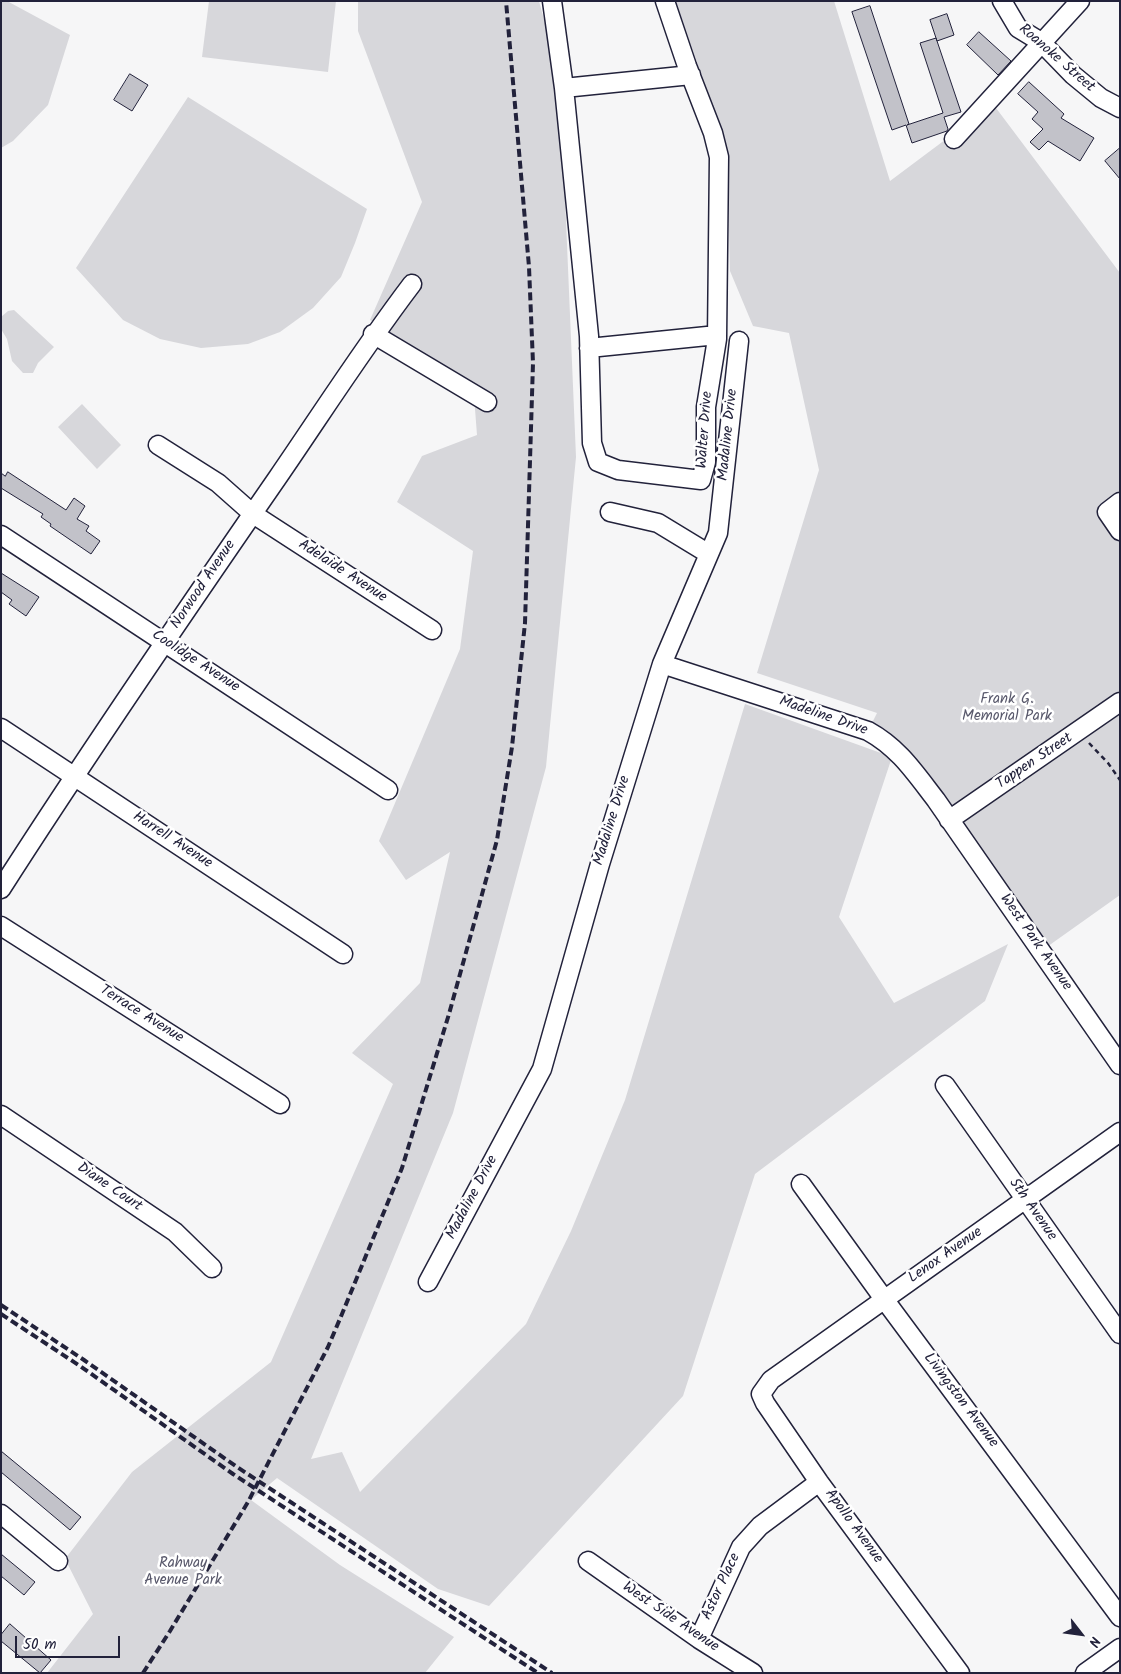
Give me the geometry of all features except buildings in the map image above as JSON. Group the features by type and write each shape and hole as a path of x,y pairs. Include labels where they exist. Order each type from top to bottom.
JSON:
{"street":[{"name":"Walter Drive","path":"552,1 564,88 589,348 592,443 598,462 618,470 702,480 706,462 706,407 717,336 719,157 713,133 665,1"},
{"name":"Roanoke Street","path":"1002,1 1018,28 1041,42 1073,75 1101,98 1120,108"},
{"path":"954,139 1080,1"},
{"path":"564,88 691,75"},
{"name":"Norwood Avenue","path":"1,889 74,776 327,406 374,334 412,284"},
{"path":"374,334 487,402"},
{"path":"589,348 717,336"},
{"name":"Madaline Drive","path":"428,1282 542,1069 600,864 662,664 718,533 739,341"},
{"name":"Adelaide Avenue","path":"158,445 218,483 253,514 432,630"},
{"path":"1113,507 1120,531"},
{"path":"610,512 658,522 709,554"},
{"name":"Coolidge Avenue","path":"1,535 388,790"},
{"name":"Madeline Drive","path":"662,664 868,731 887,742 905,759 949,820"},
{"name":"Tappen Street","path":"949,820 1120,702"},
{"name":"Harrell Avenue","path":"1,728 343,954"},
{"name":"West Park Avenue","path":"949,820 1120,1065"},
{"name":"Terrace Avenue","path":"1,926 280,1104"},
{"name":"5th Avenue","path":"945,1085 1120,1334"},
{"name":"Diane Court","path":"1,1115 175,1232 212,1268"},
{"name":"Lenox Avenue","path":"771,1380 1120,1132"},
{"name":"Livingston Avenue","path":"802,1184 884,1300 1120,1617"},
{"name":"Apollo Avenue","path":"771,1380 761,1394 765,1403 820,1482 960,1673"},
{"name":"Astor Place","path":"699,1639 740,1547 760,1526 820,1482"},
{"path":"1,1514 58,1561"},
{"name":"West Side Avenue","path":"588,1561 699,1639 752,1673"},
{"path":"1085,1673 1120,1648"}],"path":[{"path":"1078,732 1108,763 1120,780"}],"green space":[{"path":"1,1 7,1 70,35 48,105 13,141 1,148"},
{"path":"209,1 336,1 328,72 202,57"},
{"name":"Rahway Avenue Park","path":"358,1 539,1 560,79 576,457 546,767 453,1113 311,1459 342,1452 360,1492 526,1324 571,1231 625,1100 745,704 892,757 839,917 894,1003 1008,944 985,1001 755,1174 683,1396 489,1606 438,1589 277,1478 251,1500 340,1565 454,1637 425,1673 47,1673 93,1614 65,1559 132,1472 271,1362 393,1084 352,1053 420,983 450,852 406,880 379,841 460,649 473,551 397,502 422,456 477,435 473,383 370,320 422,202 358,31"},
{"name":"Frank G. Memorial Park","path":"676,1 834,1 890,181 993,104 1120,273 1120,895 1044,949 975,849 868,731 877,713 757,673 819,470 789,333 753,326 730,271 727,151"},
{"path":"188,97 367,209 341,277 313,308 280,332 248,344 201,348 160,339 123,320 76,268"},
{"path":"14,310 54,347 38,363 33,373 23,373 12,361 7,339 1,329 1,317 8,311"},
{"path":"82,404 121,445 97,469 58,427"}],"railway":[{"path":"143,1673 248,1502 328,1347 402,1168 449,1014 497,840 512,747 525,623 533,363 529,267 506,1"},
{"path":"1,1305 84,1360 237,1467 552,1673"},
{"path":"1,1314 80,1366 233,1474 538,1673"}]}
